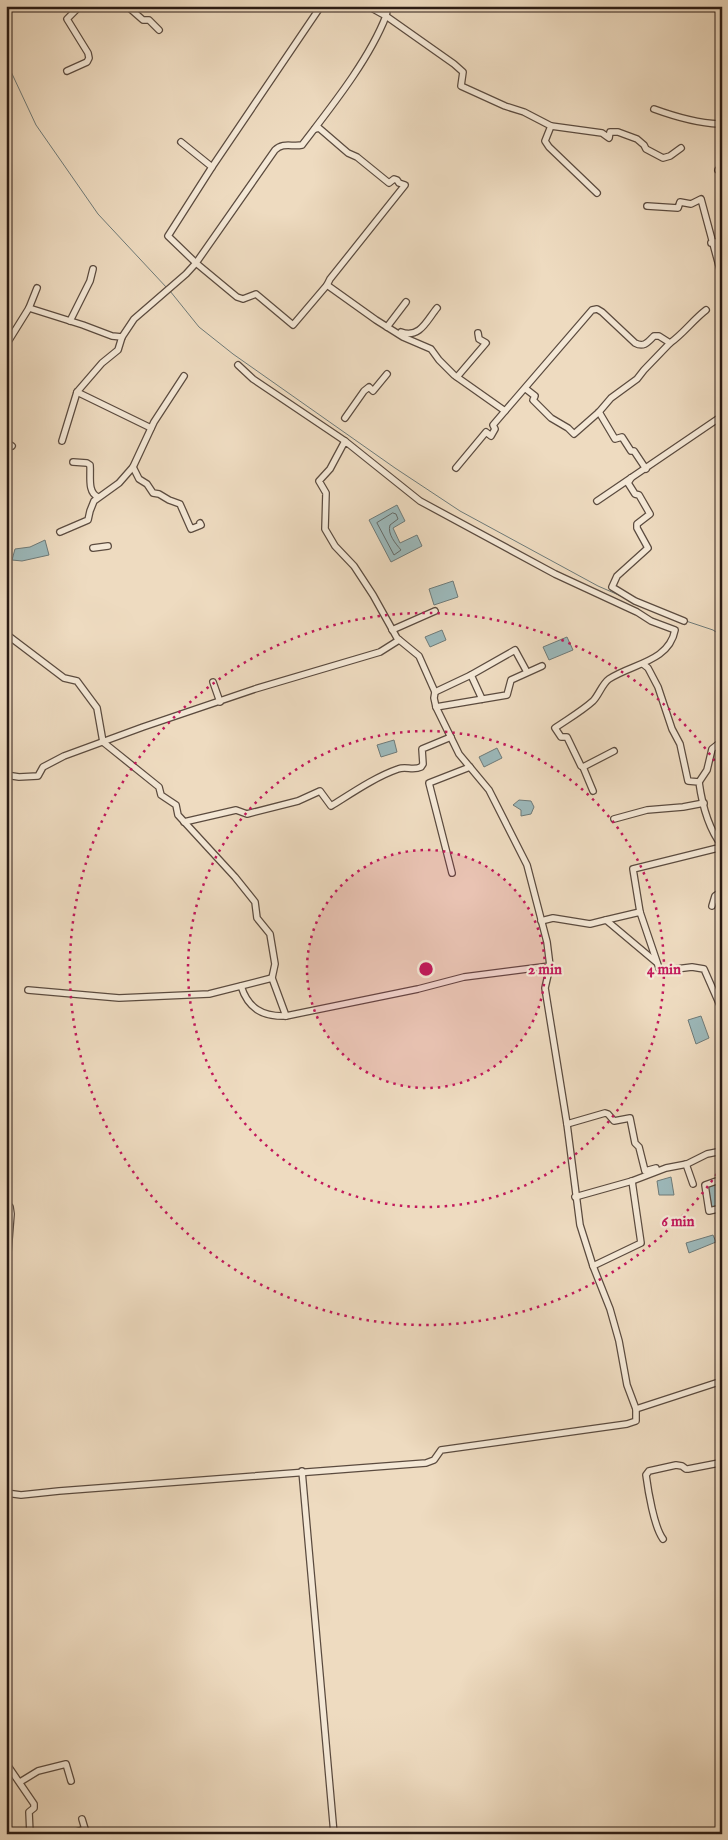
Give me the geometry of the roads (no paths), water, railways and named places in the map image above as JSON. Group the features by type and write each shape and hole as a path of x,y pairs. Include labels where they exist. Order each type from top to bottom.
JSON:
{"street":[{"path":"68,72 87,62 89,58 88,53 67,19 80,6"},
{"path":"127,6 143,20 149,20 160,30"},
{"path":"315,129 319,128 388,183 394,179 405,185 327,285 293,325 256,294 243,299 237,297 196,263 168,236 320,6"},
{"path":"368,6 386,16 454,64 463,72 461,86 505,106 524,112 551,126 602,133 609,138 610,132 618,132 636,139 644,144 646,149 663,158 670,156 681,148"},
{"path":"62,441 77,392 102,363 118,350 122,337 134,318 196,263 275,150 279,146 284,145 302,146 365,57 378,35 388,6"},
{"path":"654,109 682,119 705,124 719,124 722,120"},
{"path":"551,126 545,142 597,193"},
{"path":"181,142 212,167"},
{"path":"647,206 678,208 680,202 690,204 701,199 722,277"},
{"path":"712,243 722,241"},
{"path":"70,321 90,281 93,269"},
{"path":"327,285 387,326 431,349 439,360 457,377 506,411"},
{"path":"6,345 30,308 37,288"},
{"path":"387,326 406,302"},
{"path":"30,308 112,336 122,337"},
{"path":"397,332 406,334 417,332 424,326 436,308"},
{"path":"456,468 486,432 491,436 495,429 493,425 592,310 597,309 602,312 640,346 644,345 654,336 659,336 670,344"},
{"path":"526,388 535,396 533,400 552,418 574,434 599,412 611,398 637,380 644,370 695,318 706,310"},
{"path":"457,377 486,343 479,339 478,333"},
{"path":"238,365 276,395 345,441 420,501 568,581 637,612 651,621 675,630 674,636 666,649 654,659 608,680 594,700 555,728 561,737 566,737 580,766 583,767 593,791"},
{"path":"345,418 364,391 369,388 373,391 387,374"},
{"path":"60,532 88,520 94,501 119,483 133,467 151,428 184,376"},
{"path":"77,392 151,428"},
{"path":"599,412 615,439 622,437 646,469"},
{"path":"597,501 722,416"},
{"path":"6,1493 21,1495 59,1490 426,1463 434,1460 441,1450 627,1424 636,1421 636,1409 627,1385 619,1341 610,1309 593,1266 580,1225 567,1124 545,988 550,966 547,942 527,865 489,790 459,754 436,707 435,692 419,656 399,640 354,566 335,546 325,530 326,493 319,481 330,469 345,441"},
{"path":"6,442 12,446"},
{"path":"73,462 90,465 90,486 92,493 98,497"},
{"path":"133,467 139,479 147,484 153,493 180,504 191,529 201,525 200,522"},
{"path":"631,478 628,483 634,494 640,495 650,514 637,524 637,528 648,548 617,576 612,587 635,600 684,621"},
{"path":"93,548 108,546"},
{"path":"392,630 435,611"},
{"path":"6,634 64,678 77,681 97,708 103,742 158,787 161,795 176,806 178,815 235,877 255,902 257,918 270,934 275,964 272,978 286,1016"},
{"path":"6,775 18,777 38,776 43,767 64,756 255,689 380,652 399,640"},
{"path":"435,692 471,675 515,650 528,672"},
{"path":"643,664 648,668 658,687 672,728 680,744 688,782 699,782"},
{"path":"436,707 507,695 511,680 542,666"},
{"path":"471,675 482,699"},
{"path":"213,682 220,702"},
{"path":"184,822 236,810 248,814 298,801 320,791 331,806 385,774 401,768 417,769 421,767 423,764 422,749 451,737"},
{"path":"722,741 712,749 707,770 699,782 710,829 722,847 633,869 640,912 660,971 692,967 704,969 722,1010"},
{"path":"583,767 614,751"},
{"path":"452,873 429,783 470,767"},
{"path":"614,819 647,810 704,803"},
{"path":"712,906 715,896 722,891"},
{"path":"541,921 553,918 590,924 640,912"},
{"path":"606,920 656,962"},
{"path":"241,986 248,1004 275,1016 286,1016 418,989 464,977 550,966"},
{"path":"28,990 119,998 209,994 272,978"},
{"path":"567,1124 605,1114 608,1114 614,1121 630,1118 635,1143 639,1148 645,1171 665,1166 662,1169"},
{"path":"575,1197 632,1181 662,1169 686,1164 707,1154 722,1151"},
{"path":"686,1164 693,1184"},
{"path":"722,1179 705,1185 709,1211 722,1208"},
{"path":"593,1266 642,1243 632,1181"},
{"path":"6,1207 10,1208 11,1214 8,1252 6,1256"},
{"path":"636,1409 722,1381"},
{"path":"662,1539 648,1489 646,1475 649,1471 676,1465 688,1469 719,1463 722,1459"},
{"path":"302,1471 334,1834"},
{"path":"6,1763 34,1804 34,1808 29,1812 30,1834"},
{"path":"20,1782 38,1771 66,1764 71,1780"},
{"path":"76,1834 76,1832 85,1829 82,1819"}],"water":[{"path":"397,505 405,521 393,528 400,543 417,535 422,546 391,562 369,520"},
{"path":"45,540 49,555 22,561 12,560 15,549 30,547"},
{"path":"453,581 458,597 434,605 429,589"},
{"path":"442,630 446,640 430,647 425,637"},
{"path":"567,637 573,650 549,660 543,647"},
{"path":"394,740 397,752 381,757 377,745"},
{"path":"497,748 502,758 484,767 479,757"},
{"path":"519,800 531,801 534,807 531,814 521,816 521,810 513,805"},
{"path":"701,1016 709,1038 696,1044 688,1020"},
{"path":"671,1177 674,1195 659,1195 657,1181"},
{"path":"722,1183 722,1204 712,1207 708,1187"},
{"path":"713,1235 716,1242 689,1253 686,1243"}],"waterway":[{"path":"6,61 36,125 98,214 167,288"},
{"path":"170,291 199,327 233,354 395,468 460,511 598,586 621,596"},
{"path":"686,621 713,630 722,636"}]}
